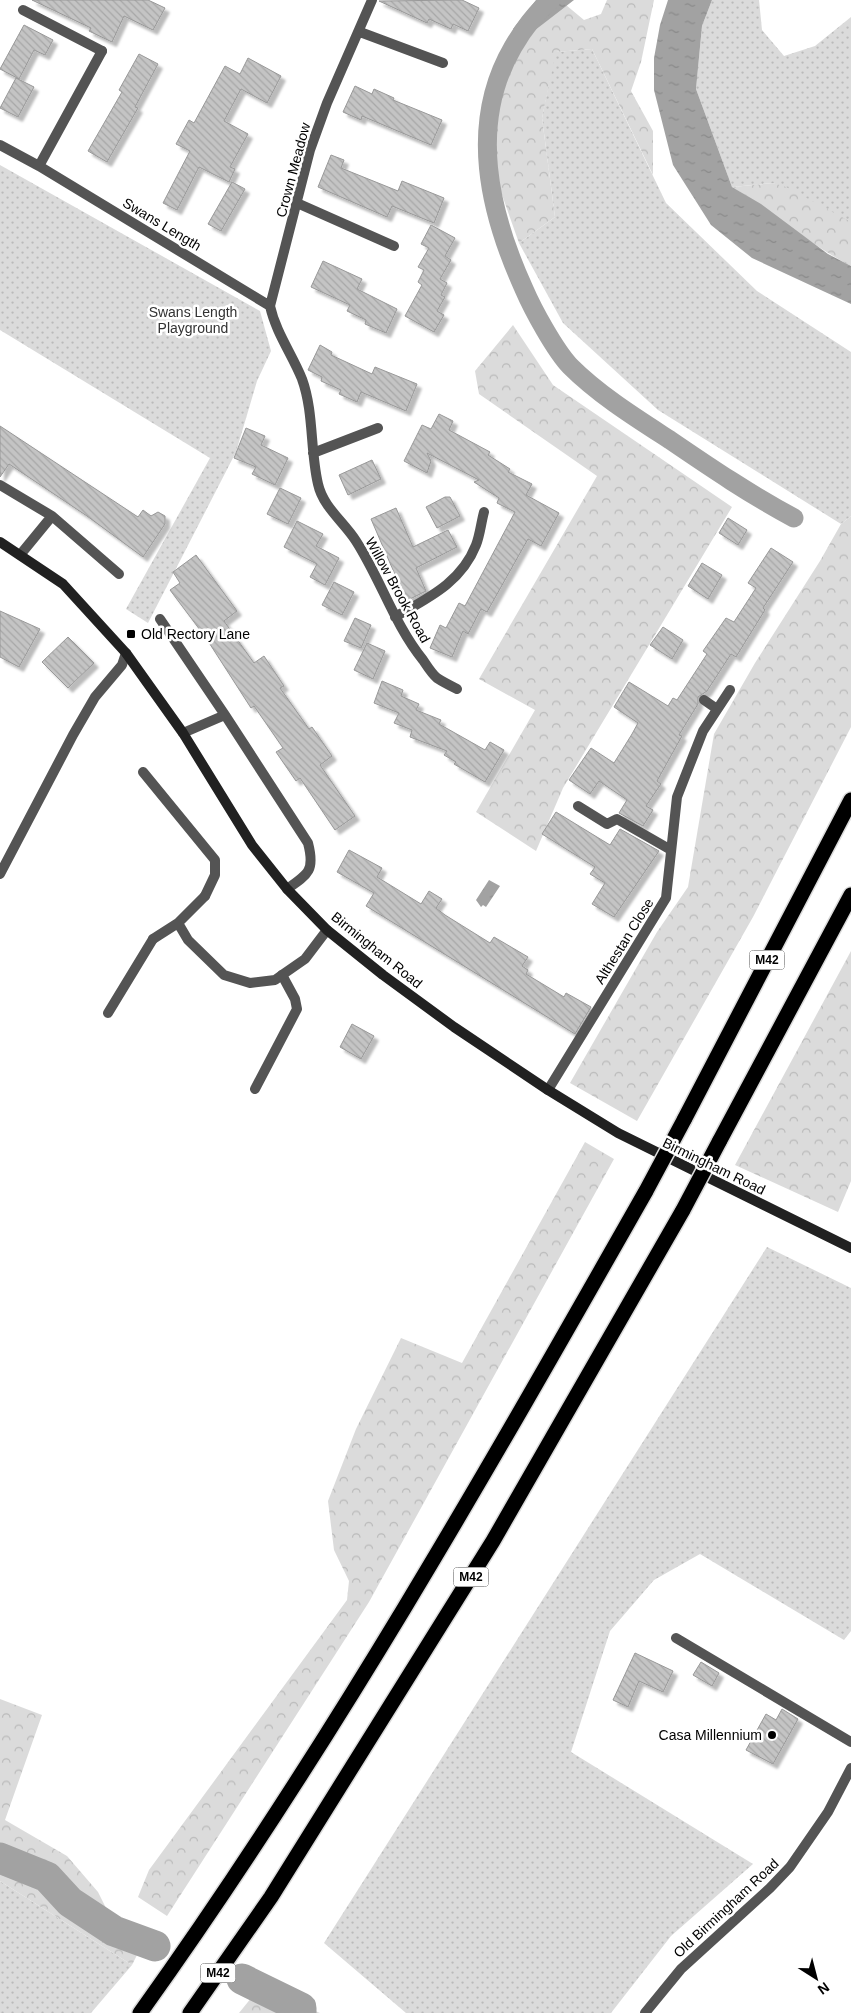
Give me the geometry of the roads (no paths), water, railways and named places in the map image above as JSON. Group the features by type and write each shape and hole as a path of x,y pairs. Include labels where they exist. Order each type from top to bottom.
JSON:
{"highway":[{"name":"M42","path":"140,2013 207,1916 394,1627 514,1424 646,1191 851,800"},
{"name":"M42","path":"191,2012 271,1897 493,1541 683,1210 851,895"}],"main road":[{"name":"Birmingham Road","path":"0,542 64,584 126,653 183,733 252,845 287,889 327,930 422,1004 548,1090 618,1133 851,1248"}],"street":[{"name":"Crown Meadow","path":"275,325 270,306 310,150 321,119 360,32 372,0"},
{"path":"24,10 102,51 39,166"},
{"path":"360,32 443,63"},
{"name":"Swans Length","path":"0,145 39,166 270,306"},
{"path":"297,203 394,246"},
{"name":"Willow Brook Road","path":"275,325 302,380 309,412 313,453 321,494 332,512 354,538 371,566 395,617 416,651 436,677 457,690"},
{"path":"313,453 378,428"},
{"path":"0,484 52,516 119,574"},
{"path":"395,617 445,589 465,567 476,545 484,512"},
{"path":"20,555 52,516"},
{"path":"160,619 308,843 312,860 307,875 287,889"},
{"path":"0,874 73,735 95,697 122,665 126,653"},
{"name":"Althestan Close","path":"548,1090 666,898 677,797 703,732 730,690"},
{"path":"704,700 718,709"},
{"path":"183,733 225,715"},
{"path":"108,1013 153,939 178,923 205,896 215,875 215,860 143,772"},
{"path":"578,806 607,824 618,819 671,850"},
{"path":"178,923 188,940 224,975 250,983 275,980 306,959 327,930"},
{"path":"255,1089 297,1009 295,999 282,975"},
{"path":"676,1638 851,1742"},
{"name":"Old Birmingham Road","path":"645,2013 681,1969 770,1888 790,1867 828,1812 851,1768"}],"water":[{"path":"536,0 574,0 534,31 513,29"},
{"path":"668,0 712,0 702,26 696,89 732,187 761,204 828,254 851,266 851,304 752,258 711,225 673,165 654,90 654,58 660,25"},
{"path":"489,880 500,886 486,907 483,905 481,907 476,900"}],"waterway":[{"path":"551,0 521,34 499,76 491,106 487,137 488,168 493,199 501,230 528,298 564,359 593,387 631,415 716,471 794,518"},
{"path":"0,1858 47,1877 70,1902 114,1931 155,1946"},
{"path":"242,1979 301,2008 301,2013"}],"place":[{"name":"Old Rectory Lane","path":"131,634"},
{"name":"Casa Millennium","path":"772,1735"}],"park label":[{"name":"Swans Length Playground","path":"193,320"}]}
